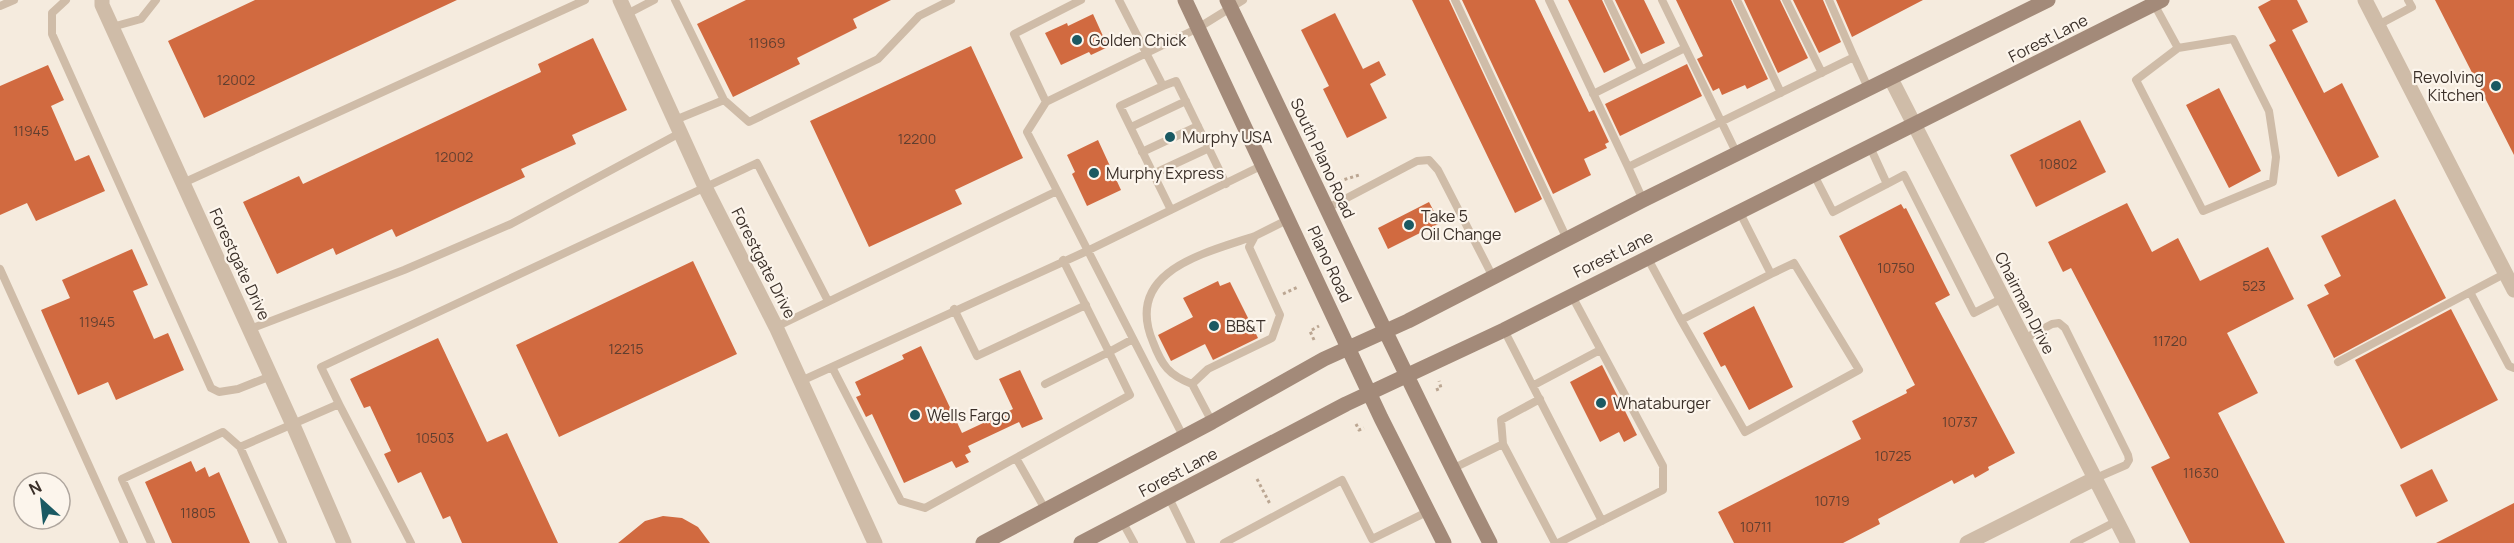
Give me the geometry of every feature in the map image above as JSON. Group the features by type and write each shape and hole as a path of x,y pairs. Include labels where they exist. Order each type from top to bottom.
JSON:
{"main road":[{"name":"Plano Road","path":"1185,0 1370,393 1444,543"},
{"name":"Forest Lane","path":"983,543 1212,422 1324,359 1386,331 1643,200 1869,90 2039,2"},
{"name":"Forest Lane","path":"1081,543 1370,393 1504,330 1571,294 1915,125 2158,2"},
{"name":"South Plano Road","path":"1234,3 1326,209 1386,331"},
{"path":"1386,331 1406,377 1490,543"}],"street":[{"name":"Forestgate Drive","path":"102,0 112,27 293,424 344,543"},
{"path":"2365,0 2511,281"},
{"name":"Forestgate Drive","path":"623,7 705,187 776,327 875,543"},
{"name":"Chairman Drive","path":"1891,79 2128,543"},
{"path":"1967,543 2096,478"}],"lane":[{"path":"0,6 14,0"},
{"path":"66,0 52,13 52,34 211,388 219,392 238,390 271,376"},
{"path":"112,27 141,19 156,0"},
{"path":"183,183 585,0"},
{"path":"623,7 654,0"},
{"path":"675,0 724,100 749,122 878,59 919,16 951,0"},
{"path":"1046,102 1014,34 1081,0"},
{"path":"1119,0 1163,86"},
{"path":"1455,0 1567,239"},
{"path":"1549,0 1643,200"},
{"path":"1608,0 1641,69"},
{"path":"1662,0 1737,154"},
{"path":"1737,0 1781,93"},
{"path":"1786,0 1822,73"},
{"path":"1829,0 1869,90"},
{"path":"2378,25 2412,7 2408,0"},
{"path":"2158,2 2178,48"},
{"path":"1183,436 1027,132 1046,102 1198,28 1234,3"},
{"path":"2234,39 2269,111 2276,157 2273,182 2203,211 2136,80 2178,48 2234,39"},
{"path":"1593,94 1685,48"},
{"path":"1628,167 1854,57"},
{"path":"1171,210 1120,106 1176,81 1226,184"},
{"path":"250,329 404,270 511,225 724,100"},
{"path":"1131,127 1186,101"},
{"path":"1142,152 1198,126"},
{"path":"1870,147 1887,184"},
{"path":"1153,174 1209,148"},
{"path":"1326,209 1417,161 1429,160 1438,170 1493,277"},
{"path":"411,543 321,367 758,163 828,302"},
{"path":"801,381 954,309 1087,251 1263,165"},
{"path":"1814,175 1833,212 1904,175 1974,313 2003,298"},
{"path":"776,327 1057,191"},
{"path":"1738,211 1771,274"},
{"path":"1212,422 1192,384 1173,376 1159,358 1148,330 1148,303 1156,283 1190,258 1255,236 1288,219"},
{"path":"1192,384 1208,369 1272,338 1280,315 1249,247 1255,236"},
{"path":"1647,257 1681,320 1745,432 1859,370 1794,263 1681,320"},
{"path":"832,367 901,501 925,508 1130,395 1063,260"},
{"path":"0,269 124,543"},
{"path":"2338,362 2470,292 2511,281"},
{"path":"2470,292 2509,366 2514,368"},
{"path":"1540,399 1501,420 1503,444 1557,543 1663,490 1663,466 1571,294"},
{"path":"954,309 977,356 1086,305"},
{"path":"2024,339 2052,324 2059,323 2065,328 2128,454 2129,460 2126,465 2096,478"},
{"path":"1504,330 1602,521"},
{"path":"1044,384 1133,339"},
{"path":"1534,385 1600,350"},
{"path":"240,447 339,404"},
{"path":"151,543 122,479 223,432 240,447 283,543"},
{"path":"1452,469 1503,444"},
{"path":"1016,458 1046,509"},
{"path":"1224,543 1234,541 1276,515 1342,480 1372,541 1429,511"},
{"path":"1169,498 1191,543"},
{"path":"1122,521 1134,543"},
{"path":"2074,543 2085,541 2117,521"}],"path":[{"path":"1314,340 1310,331 1319,326"},
{"path":"1436,390 1441,387 1439,381"},
{"path":"1356,424 1359,430 1364,428"},
{"path":"1257,479 1276,515"}],"building":[{"path":"255,0 457,0 204,118 168,41"},
{"path":"746,0 891,0 853,19 857,28 797,58 800,64 733,97 697,24"},
{"path":"1412,0 1449,0 1542,199 1539,201 1515,213"},
{"path":"1462,0 1535,0 1589,112 1594,110 1609,142 1605,144 1607,148 1584,159 1591,175 1553,194"},
{"path":"1568,0 1602,0 1630,60 1604,73"},
{"path":"1615,0 1644,0 1665,43 1641,54"},
{"path":"1676,0 1731,0 1768,79 1747,89 1745,85 1722,95 1719,88 1713,91 1697,59 1703,56"},
{"path":"1744,0 1780,0 1808,58 1778,73"},
{"path":"1793,0 1823,0 1841,42 1819,53"},
{"path":"1836,0 1923,0 1852,37"},
{"path":"2271,0 2297,0 2308,22 2292,30 2324,93 2342,83 2379,157 2338,177 2269,45 2276,41 2258,7"},
{"name":"Revolving Kitchen","path":"2435,0 2514,0 2514,155"},
{"path":"1335,13 1363,69 1379,61 1386,75 1370,84 1387,118 1347,138 1323,89 1329,86 1301,30"},
{"name":"Golden Chick","path":"1093,14 1108,47 1091,55 1089,52 1061,65 1045,33 1067,23 1068,26"},
{"path":"593,38 627,110 572,135 576,144 521,169 525,177 396,237 392,229 336,255 333,248 277,274 243,202 299,176 303,184 541,72 538,64"},
{"path":"971,46 1023,158 955,190 962,204 869,247 810,121"},
{"path":"1687,64 1702,96 1620,136 1605,104"},
{"path":"48,65 64,100 51,106 75,161 89,155 105,191 36,221 27,203 0,215 0,86"},
{"path":"2219,88 2261,171 2229,188 2186,105"},
{"path":"2080,120 2106,172 2036,207 2010,155"},
{"name":"Murphy Express","path":"1098,140 1121,190 1087,206 1072,174 1075,172 1067,155"},
{"path":"2395,199 2446,298 2334,358 2307,305 2329,294 2324,285 2341,276 2321,236"},
{"name":"Take 5 Oil Change","path":"1429,202 1440,223 1388,249 1378,228"},
{"path":"2127,203 2152,252 2178,238 2200,281 2268,247 2294,299 2227,333 2258,393 2218,413 2285,543 2190,543 2151,467 2170,458 2071,268 2063,272 2048,242"},
{"path":"1901,204 1904,209 1906,208 1950,295 1935,303 2015,453 1988,467 1989,470 1975,478 1973,474 1954,484 1952,480 1878,519 1880,524 1843,543 1734,543 1718,512 1861,439 1852,421 1907,393 1906,390 1915,385 1839,236"},
{"path":"132,249 148,285 133,291 154,339 168,333 184,370 116,400 108,382 78,395 41,310 70,298 62,280"},
{"path":"693,261 737,354 559,437 516,345"},
{"name":"BB&T","path":"1218,281 1220,286 1230,282 1258,338 1213,360 1205,344 1171,361 1158,335 1193,317 1183,298"},
{"path":"1754,306 1793,387 1749,410 1725,365 1721,367 1703,333"},
{"path":"2451,309 2498,400 2401,449 2355,360"},
{"path":"438,338 487,442 507,433 558,543 462,543 450,516 443,519 421,472 398,483 384,454 391,451 370,406 364,408 350,379"},
{"name":"Wells Fargo","path":"921,346 962,433 1013,409 999,379 1020,370 1043,419 1022,428 1019,422 968,446 971,452 965,455 969,462 956,468 952,461 904,483 872,414 866,417 856,397 861,395 855,382 904,359 902,355"},
{"name":"Whataburger","path":"1602,365 1637,435 1624,442 1619,432 1600,442 1570,382"},
{"path":"191,461 196,472 205,467 209,477 219,472 250,543 172,543 145,482"},
{"path":"2432,469 2448,501 2416,517 2400,485"},
{"path":"2514,503 2514,543 2436,543"},
{"path":"663,516 682,518 698,527 710,543 618,543 645,521"}],"place":[{"name":"Golden Chick","path":"1077,40"},
{"name":"Revolving Kitchen","path":"2496,86"},
{"name":"Murphy USA","path":"1170,137"},
{"name":"Murphy Express","path":"1094,173"},
{"name":"Take 5 Oil Change","path":"1409,225"},
{"name":"BB&T","path":"1214,326"},
{"name":"Whataburger","path":"1601,403"},
{"name":"Wells Fargo","path":"915,415"}]}
